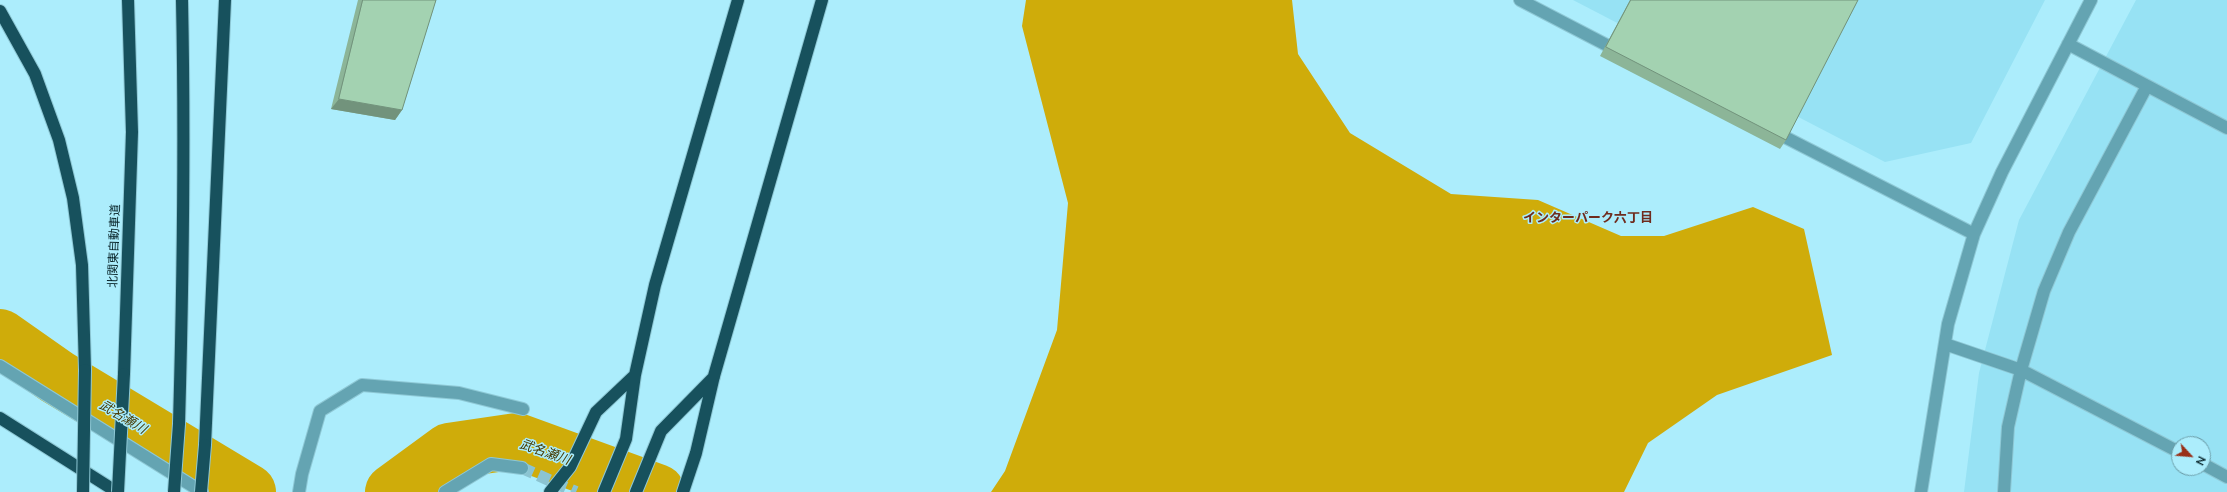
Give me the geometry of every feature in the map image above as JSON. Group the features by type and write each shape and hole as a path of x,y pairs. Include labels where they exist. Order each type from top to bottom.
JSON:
{"highway":[{"name":"北関東自動車道","path":"118,492 124,374 132,132 128,0"},
{"path":"174,492 184,279 182,0"},
{"path":"202,492 225,0"},
{"path":"604,492 626,439 635,375 655,285 738,0"},
{"path":"683,492 696,453 714,376 822,0"},
{"path":"0,11 35,74 59,140 74,198 82,265 85,370 82,492"},
{"path":"550,492 570,466 596,412 635,375"},
{"path":"636,492 661,431 714,376"},
{"path":"0,418 118,492"}],"street":[{"path":"1520,0 1633,59"},
{"path":"1921,492 1948,324 1974,234 2002,172 2091,0"},
{"path":"2068,44 2227,128"},
{"path":"2004,492 2008,427 2021,370 2044,291 2069,232 2147,86"},
{"path":"1761,124 1974,234"},
{"path":"1945,344 2021,370 2171,448"},
{"path":"0,366 202,492"},
{"path":"299,492 302,474 320,411 362,385 459,393 523,409"},
{"path":"446,492 491,464 522,468"},
{"path":"2211,468 2227,477"}],"shaded area":[{"path":"1026,0 1292,0 1298,54 1350,133 1451,194 1538,200 1621,236 1664,236 1753,207 1804,229 1832,355 1717,395 1648,443 1624,492 991,492 1005,471 1057,330 1068,203 1022,26"},
{"path":"1573,0 2045,0 1971,143 1885,162"},
{"path":"2136,0 2227,0 2227,492 1964,492 1979,373 2019,220"}],"building":[{"path":"363,0 436,0 402,110 339,99"},
{"path":"1631,0 1858,0 1786,140 1606,47"}],"waterway":[{"name":"武名瀬川","path":"0,337 57,377 248,492"},
{"name":"武名瀬川","path":"393,492 449,451 517,441 657,492"}],"tunnel":[{"path":"522,468 576,492"}],"district":[{"name":"インターパーク六丁目","path":"1588,218"}]}
